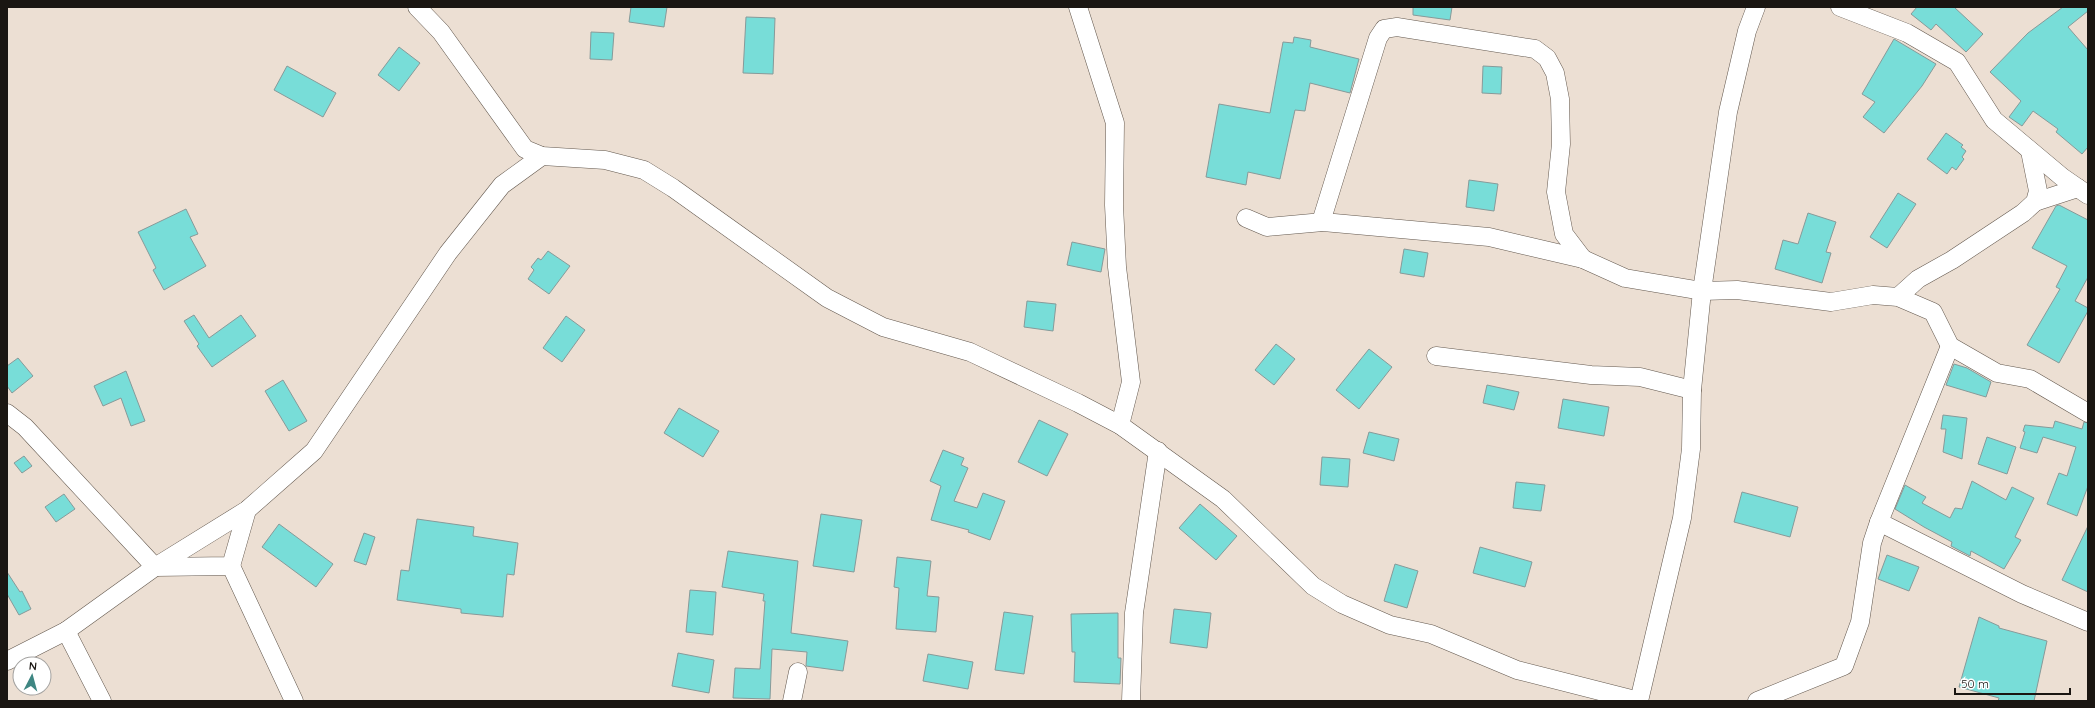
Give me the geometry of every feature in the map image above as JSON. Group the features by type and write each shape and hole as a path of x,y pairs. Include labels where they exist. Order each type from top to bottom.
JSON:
{"street":[{"path":"417,7 440,32 525,149 542,156 605,160 644,170 673,188 828,298 883,327 970,352 1078,402 1120,425 1158,451 1222,499 1313,586 1342,604 1390,624 1431,634 1517,670 1639,701 1682,518 1691,449 1692,390 1702,291 1728,112 1747,31 1756,7"},
{"path":"1078,7 1115,123 1114,205 1117,267 1131,382 1120,425"},
{"path":"1840,7 1907,33 1957,62 1994,120 2030,151 2083,191"},
{"path":"1321,222 1378,38 1384,29 1397,27 1535,49 1547,58 1555,73 1560,99 1561,144 1556,192 1564,234 1583,259"},
{"path":"2030,151 2038,191 2035,202"},
{"path":"7,661 66,631 155,567 246,510 314,451 448,253 502,185 542,156"},
{"path":"1898,297 1918,279 1952,260 2023,213 2035,202 2083,191"},
{"path":"1246,218 1267,227 1280,228 1321,222 1489,237 1583,259 1625,278 1702,291 1737,290 1831,302 1874,295 1898,297 1933,312 1950,346 1997,373 2030,380 2088,413"},
{"path":"1757,701 1844,666 1860,622 1872,543 1879,522 1950,346"},
{"path":"1436,356 1591,375 1640,377 1692,390"},
{"path":"7,414 25,427 155,567 231,566"},
{"path":"1131,701 1134,613 1158,451"},
{"path":"246,510 231,566 294,701"},
{"path":"1879,522 2022,594 2088,622"},
{"path":"66,631 102,701"},
{"path":"792,701 798,672"}],"building":[{"path":"631,7 667,7 664,27 629,22"},
{"path":"1413,7 1452,7 1450,20 1413,15"},
{"path":"1917,7 1954,7 1983,34 1966,52 1936,24 1931,30 1911,14"},
{"path":"2063,7 2088,7 2088,11 2068,27 2088,50 2088,147 2082,154 2056,132 2058,129 2033,111 2022,126 2009,117 2021,101 1990,72 2028,33"},
{"path":"746,17 775,18 773,74 743,73"},
{"path":"591,32 614,33 612,60 590,59"},
{"path":"1294,37 1311,40 1310,47 1359,59 1350,93 1310,83 1305,111 1295,110 1280,179 1248,172 1246,185 1206,177 1219,104 1270,113 1283,42 1293,43"},
{"path":"1894,39 1936,64 1922,86 1884,133 1863,117 1875,102 1862,94"},
{"path":"399,47 420,63 399,91 378,75"},
{"path":"287,66 336,93 323,117 274,90"},
{"path":"1483,66 1502,67 1501,94 1482,93"},
{"path":"1946,133 1963,145 1961,147 1966,151 1962,157 1964,159 1956,170 1952,167 1947,174 1927,159"},
{"path":"1469,180 1498,184 1494,211 1466,207"},
{"path":"1898,193 1916,204 1887,248 1870,237"},
{"path":"2059,205 2088,220 2088,277 2075,301 2088,308 2088,311 2059,363 2027,345 2060,289 2056,287 2067,266 2032,248 2056,206"},
{"path":"186,209 198,234 190,237 206,266 164,290 153,270 156,268 138,232"},
{"path":"1808,213 1836,222 1826,252 1831,253 1822,283 1775,269 1783,240 1798,244"},
{"path":"1072,242 1105,249 1101,272 1067,265"},
{"path":"1404,249 1428,253 1424,277 1400,273"},
{"path":"548,251 570,266 549,294 528,279 534,270 531,267 538,258 541,260"},
{"path":"1027,301 1056,304 1053,331 1024,327"},
{"path":"194,315 209,338 241,315 256,336 212,367 197,346 199,344 184,321"},
{"path":"566,316 585,330 562,362 543,348"},
{"path":"1276,344 1295,359 1274,385 1255,370"},
{"path":"1369,349 1392,367 1359,409 1336,390"},
{"path":"18,358 33,376 12,393 7,386 7,366"},
{"path":"1954,364 1967,368 1991,382 1986,397 1946,385"},
{"path":"126,371 145,421 131,426 121,398 103,406 94,386"},
{"path":"283,380 307,421 289,431 265,391"},
{"path":"1487,385 1519,392 1514,410 1483,403"},
{"path":"1563,399 1609,407 1604,436 1558,428"},
{"path":"679,408 719,431 703,457 664,433"},
{"path":"1943,415 1967,418 1962,459 1943,452 1946,429 1941,429"},
{"path":"1039,420 1068,434 1047,476 1018,462"},
{"path":"2055,421 2082,429 2084,422 2088,423 2088,486 2077,516 2047,504 2059,473 2067,476 2076,447 2043,437 2037,453 2020,448 2025,432 2023,431 2025,425 2053,428"},
{"path":"1369,432 1399,439 1394,461 1363,453"},
{"path":"1987,437 2016,447 2007,474 1978,464"},
{"path":"943,450 964,458 961,465 968,468 954,501 977,508 983,493 1005,501 990,540 968,532 969,530 931,520 941,486 930,481"},
{"path":"24,456 32,466 22,473 14,463"},
{"path":"1322,457 1350,459 1348,487 1320,485"},
{"path":"1972,481 2006,500 2012,487 2034,498 2015,537 2021,540 2004,569 1971,551 1970,556 1951,546 1952,542 1895,509 1905,485 1926,497 1922,503 1950,518 1955,508 1962,509"},
{"path":"1516,482 1545,485 1541,511 1513,508"},
{"path":"1742,492 1798,507 1790,537 1734,522"},
{"path":"64,494 75,509 56,522 45,507"},
{"path":"1200,504 1237,536 1216,560 1179,528"},
{"path":"821,514 862,520 854,572 813,566"},
{"path":"417,519 474,527 473,536 518,543 514,575 507,574 503,617 461,613 461,609 397,600 401,570 409,571"},
{"path":"279,524 333,564 316,587 262,547"},
{"path":"2088,526 2088,592 2062,580"},
{"path":"364,533 375,537 366,565 354,561"},
{"path":"1480,547 1532,562 1525,587 1473,573"},
{"path":"728,551 798,561 791,633 848,641 843,671 806,666 807,652 772,649 770,699 733,698 735,668 760,669 765,601 763,601 764,594 722,587"},
{"path":"1887,555 1919,567 1909,591 1878,579"},
{"path":"897,557 931,561 927,596 939,597 936,632 896,629 899,588 894,587"},
{"path":"1395,564 1418,571 1407,608 1384,601"},
{"path":"7,572 20,592 22,591 31,609 19,615 7,594"},
{"path":"690,590 716,592 713,635 686,632"},
{"path":"1174,609 1211,613 1207,648 1170,643"},
{"path":"1004,612 1033,616 1024,674 995,670"},
{"path":"1118,613 1118,658 1121,658 1120,684 1074,682 1075,652 1072,652 1071,614"},
{"path":"1979,617 1999,626 1999,628 2047,641 2034,701 1998,701 1999,698 1959,687"},
{"path":"678,653 714,660 709,693 672,686"},
{"path":"928,654 973,662 968,689 923,681"}]}
